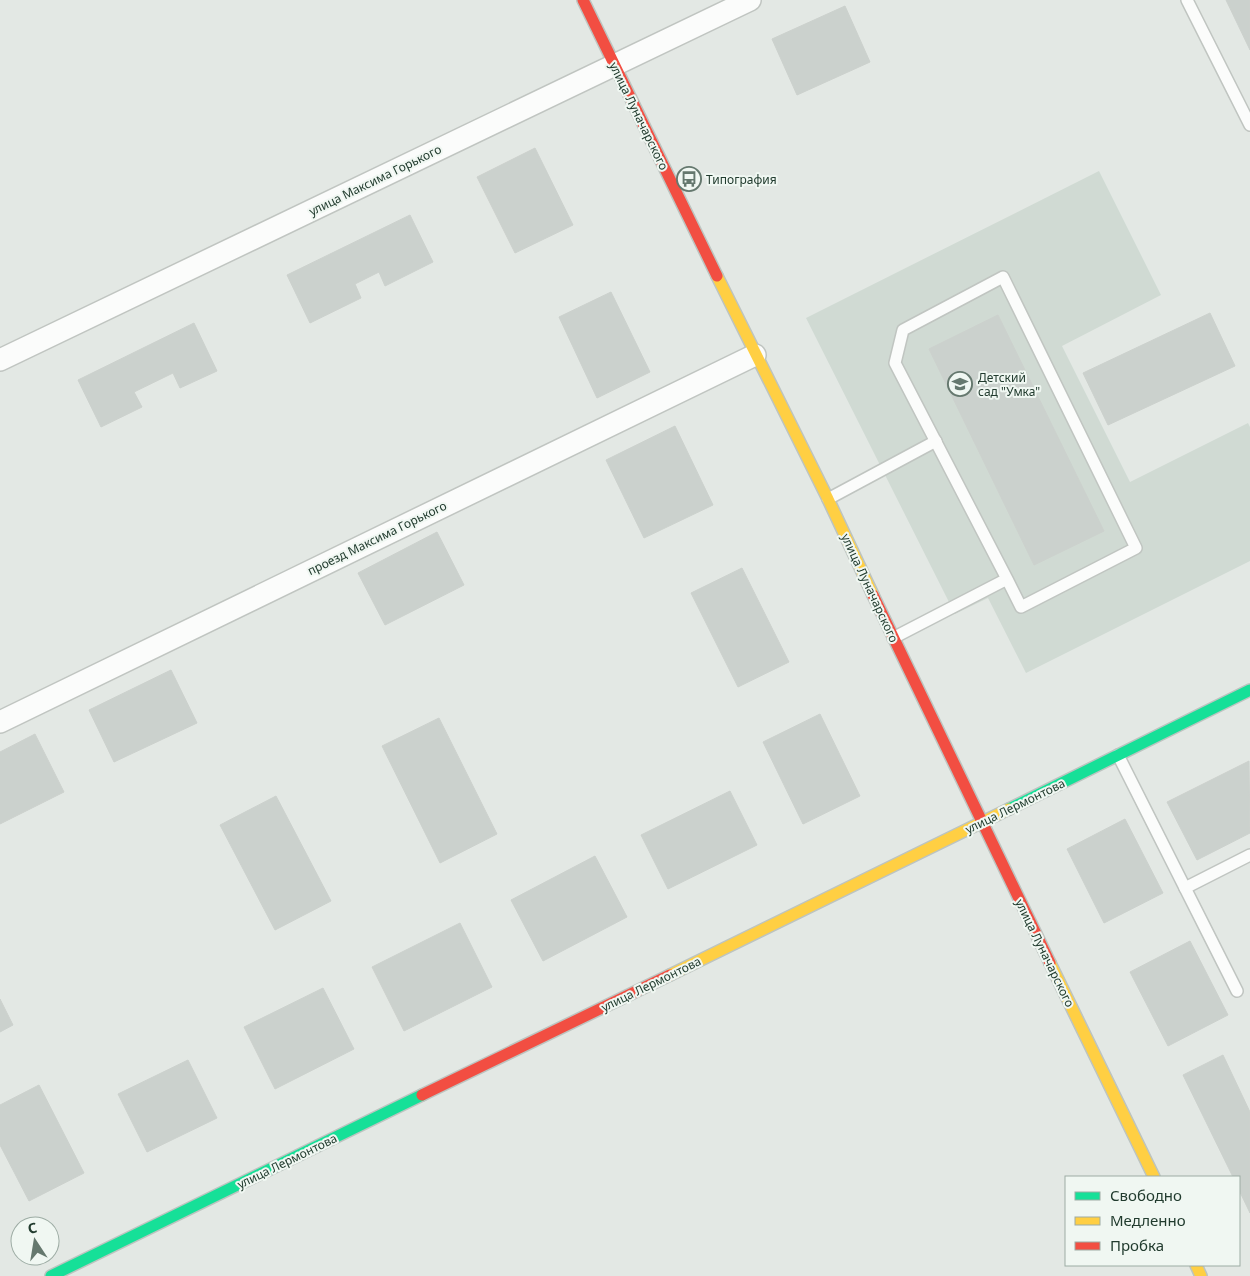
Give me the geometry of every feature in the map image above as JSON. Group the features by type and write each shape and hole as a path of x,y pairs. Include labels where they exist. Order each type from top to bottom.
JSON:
{"street":[{"name":"улица Луначарского","path":"583,0 755,355 828,499 893,638 1154,1176"},
{"name":"улица Максима Горького","path":"0,360 750,0"},
{"name":"проезд Максима Горького","path":"0,722 755,355"},
{"name":"улица Лермонтова","path":"51,1276 982,823 1250,690"}],"lane":[{"path":"1187,0 1250,125"},
{"path":"1003,277 1136,548 1021,607 1007,579 895,363 903,330 1003,277"},
{"path":"828,499 936,441"},
{"path":"893,638 1007,579"},
{"path":"1118,755 1237,991"},
{"path":"1185,888 1250,855"}],"shaded area":[{"name":"Детский сад \"Умка\"","path":"1099,171 1161,295 1062,346 1130,482 1248,423 1250,427 1250,561 1026,673 988,598 955,614 806,318"}],"building":[{"path":"1226,0 1250,0 1250,50"},
{"path":"845,6 870,62 797,95 772,39"},
{"path":"535,148 573,225 515,253 477,177"},
{"path":"410,215 433,262 385,286 379,272 355,284 361,298 310,323 287,275"},
{"path":"611,292 650,372 597,398 559,317"},
{"path":"1210,313 1235,366 1108,425 1083,373"},
{"path":"998,315 1104,531 1034,565 929,349"},
{"path":"194,323 217,371 180,388 173,373 134,392 142,407 101,427 78,380"},
{"path":"675,426 713,505 644,538 606,460"},
{"path":"437,532 464,585 385,625 358,573"},
{"path":"742,568 789,662 738,687 691,593"},
{"path":"171,670 197,723 114,762 89,710"},
{"path":"820,714 860,796 803,824 763,742"},
{"path":"439,718 497,834 440,863 382,746"},
{"path":"35,734 64,792 0,824 0,752"},
{"path":"1249,761 1250,833 1197,860 1167,802"},
{"path":"730,791 757,845 668,889 641,835"},
{"path":"276,796 331,901 275,930 220,825"},
{"path":"1125,819 1163,893 1104,923 1067,849"},
{"path":"595,856 627,917 543,961 511,900"},
{"path":"460,923 492,987 404,1031 372,967"},
{"path":"1190,941 1228,1015 1168,1046 1130,972"},
{"path":"323,988 354,1049 275,1089 244,1027"},
{"path":"0,999 13,1025 0,1032"},
{"path":"1223,1055 1250,1112 1250,1213 1240,1192 1240,1176 1233,1176 1183,1075"},
{"path":"188,1060 217,1118 147,1152 118,1094"},
{"path":"39,1085 84,1173 29,1201 0,1145 0,1105"}],"traffic: fast":[{"path":"1009,809 1250,690"},
{"path":"51,1276 422,1095"}],"traffic: slow":[{"path":"717,276 828,499 873,595"},
{"path":"670,975 1009,809"},
{"path":"1050,963 1154,1176"},
{"path":"1196,1266 1201,1276"}],"traffic: jam":[{"path":"583,0 717,276"},
{"path":"873,595 1050,963"},
{"path":"422,1095 670,975"}],"place":[{"name":"Типография","path":"689,179"},
{"name":"Детский сад \"Умка\"","path":"960,384"}]}
